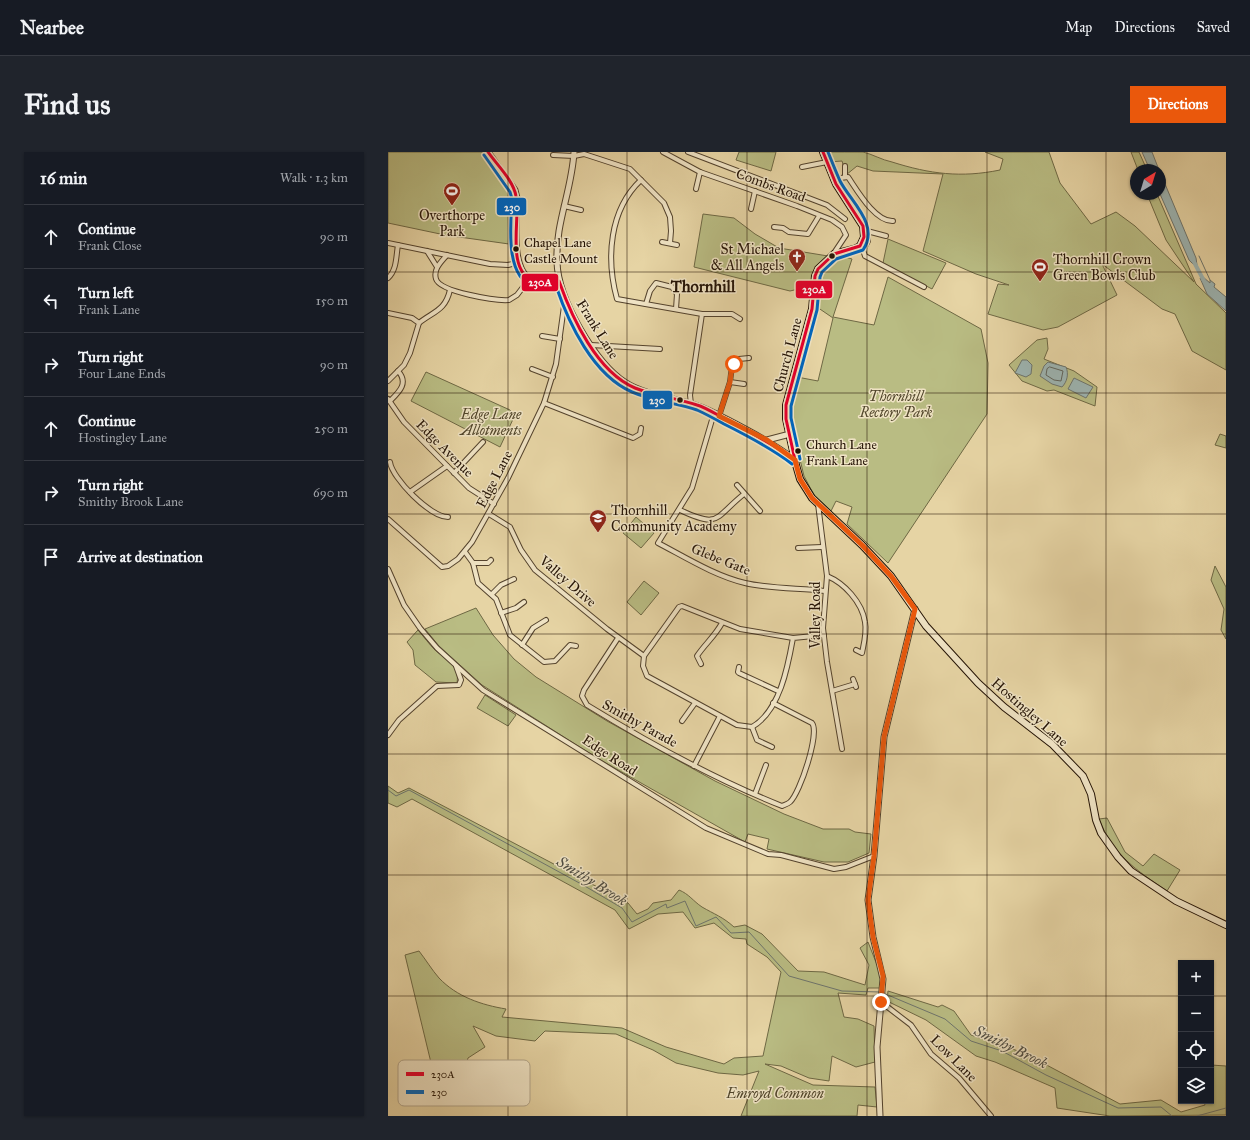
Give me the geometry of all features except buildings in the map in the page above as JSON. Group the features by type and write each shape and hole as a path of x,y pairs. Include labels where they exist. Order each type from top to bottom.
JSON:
{"main road":[{"path":"823,155 834,178 866,231"},
{"name":"Church Lane","path":"818,504 800,479 786,419 786,404 812,309 815,276 818,269 834,254 858,248 864,240 866,231"},
{"name":"Hostingley Lane","path":"818,504 862,545 891,576 940,642 978,683 1004,707 1052,744 1082,776 1091,794 1096,820 1101,833 1118,857 1131,871 1176,901 1226,925"}],"street":[{"path":"488,152 512,184 517,198 516,245 519,262 525,275 537,281 559,281"},
{"name":"Combs Road","path":"663,152 700,172 755,191 838,224 846,232 834,254"},
{"path":"688,152 838,209 845,219"},
{"name":"Frank Lane","path":"574,154 558,233 557,272 565,299 591,345 610,371 627,384 691,404 714,413 767,440 796,462"},
{"path":"553,155 584,154 626,166 664,203 670,218 670,243"},
{"path":"802,167 823,155"},
{"path":"845,166 845,176 869,208 888,221 893,221"},
{"path":"696,189 700,172"},
{"path":"834,178 845,176"},
{"path":"641,180 631,190 618,219 611,240 611,260 617,299 702,314 732,314 740,319"},
{"path":"750,209 755,191"},
{"path":"564,206 581,210"},
{"path":"774,227 783,228 789,232 808,234 812,230 819,216"},
{"path":"886,236 866,231 868,241 863,250 865,256 924,288"},
{"path":"662,242 677,245"},
{"path":"388,244 490,264 508,265 519,262"},
{"path":"388,278 392,274 395,265 398,245"},
{"path":"427,251 437,267"},
{"path":"447,255 437,267 435,275 436,281 440,285 450,290 509,300 517,295 530,278"},
{"path":"646,304 650,291 656,283 672,287 677,294 676,309"},
{"path":"388,381 404,365 410,353 419,322 442,308 448,301 450,290"},
{"name":"Edge Lane","path":"388,519 442,567 453,563 465,552 489,514 544,403 553,377 565,299"},
{"path":"388,312 412,318 419,322"},
{"path":"691,404 690,395 702,314"},
{"path":"563,317 573,315"},
{"path":"542,336 560,339"},
{"path":"591,345 660,350"},
{"path":"719,416 730,382 732,366 739,359 749,358"},
{"path":"532,369 553,377"},
{"path":"389,400 399,391 403,383 403,376 398,371"},
{"path":"730,382 744,384"},
{"name":"Edge Avenue","path":"389,400 404,422 469,488 494,504"},
{"path":"544,403 633,438 640,434 641,428"},
{"path":"714,413 692,488 680,510 706,520 712,520 721,515 744,494"},
{"path":"767,440 790,434"},
{"path":"454,473 484,442"},
{"path":"390,462 390,466 410,492 425,507 440,516 448,517"},
{"path":"410,492 447,466"},
{"path":"737,485 760,511"},
{"name":"Valley Road","path":"818,504 822,547 827,576 825,591 824,635 842,749"},
{"name":"Glebe Gate","path":"680,510 658,543 716,572 744,582 778,588 825,591"},
{"name":"Valley Drive","path":"489,514 510,527 521,550 535,570 618,638 644,656"},
{"path":"798,548 822,547"},
{"path":"465,552 473,563 478,583 496,599 510,635 544,662 555,662 570,645"},
{"path":"473,563 488,563 491,560"},
{"name":"Edge Road","path":"388,569 404,605 437,648 484,690 706,828 768,854 781,855 834,869 846,867 874,856"},
{"path":"827,576 844,586 859,607 865,621 865,638 862,653 856,650"},
{"path":"492,594 501,585 514,579"},
{"path":"501,613 516,608 524,602"},
{"path":"793,638 786,676 773,703 763,719 752,726 737,725 647,676 643,666 644,656 679,607 682,606 740,629 793,638 824,635"},
{"path":"880,1116 876,1047 883,976 873,937 868,900 874,856 884,737 915,609"},
{"path":"522,645 533,628 546,620"},
{"path":"701,664 697,656 704,644 714,636 722,623"},
{"name":"Smithy Parade","path":"618,638 584,690 584,701 586,705 694,766 782,806 790,802 797,792 810,757 814,726 807,720 773,703"},
{"path":"568,640 570,645"},
{"path":"570,645 576,646"},
{"path":"388,734 399,720 438,686 459,685 461,680 455,664"},
{"path":"739,667 738,672 741,674 778,691"},
{"path":"832,691 856,686 853,679"},
{"path":"682,721 695,702"},
{"path":"694,766 720,716"},
{"path":"752,726 757,740 772,747"},
{"path":"755,794 766,765"},
{"name":"Low Lane","path":"881,1002 911,1025 931,1054 959,1078 991,1116"}],"green space":[{"name":"Overthorpe Park","path":"388,152 488,152 515,190 516,245 445,235 388,223"},
{"path":"739,152 776,152 771,171 736,160"},
{"path":"826,152 863,152 888,161 933,172 946,174 972,174 1000,170 1003,159 985,152 1049,152 1060,183 1091,224 1116,212 1135,226 1194,282 1166,240 1149,200 1160,200 1196,284 1226,313 1226,370 1192,351 1175,314 1162,309 1102,264 1117,295 1058,327 1043,330 988,314 998,284 1009,285 976,274 923,251 943,174 873,171 857,166 846,175 842,161 829,162"},
{"path":"1131,152 1139,152 1144,164 1136,164"},
{"path":"703,214 734,218 755,234 779,248 828,256 812,278 811,286 790,291 694,267"},
{"path":"888,239 946,263 932,289 883,263"},
{"name":"Thornhill Rectory Park","path":"842,256 852,259 833,317 874,325 888,277 981,329 988,363 987,414 888,563 847,524 852,507 836,501 831,511 814,495 804,476 794,435 791,405 797,377 818,381 833,318 814,305 819,273"},
{"path":"1047,338 1048,349 1044,359 1074,371 1097,387 1095,406 1054,390 1047,391 1022,381 1009,365 1037,340"},
{"name":"Edge Lane Allotments","path":"426,372 510,410 515,415 500,447 411,401"},
{"path":"1220,434 1226,436 1226,448 1215,445"},
{"path":"636,517 654,533 641,548 623,533"},
{"path":"1215,566 1226,587 1226,639 1221,630 1224,609 1211,580"},
{"path":"644,581 659,593 641,615 627,602"},
{"path":"476,608 493,635 514,659 536,677 607,721 715,781 784,814 823,829 849,829 855,832 871,834 869,853 848,862 824,862 767,849 769,839 748,834 745,842 597,758 482,685 439,646 425,629"},
{"path":"418,630 435,650 448,660 454,667 457,683 436,682 415,665 413,650 407,642"},
{"path":"485,695 516,715 508,726 477,708"},
{"name":"Emroyd Common","path":"388,786 398,793 409,788 628,903 637,914 648,909 653,903 671,900 679,890 702,907 722,918 734,927 745,925 762,934 798,971 824,972 865,985 869,965 860,948 868,942 881,975 880,988 868,988 866,995 838,993 844,1017 858,1019 874,1026 875,1062 856,1067 832,1056 829,1081 809,1078 781,1066 765,1064 813,1085 875,1087 877,1107 858,1105 857,1116 741,1116 759,1071 743,1075 718,1073 676,1063 653,1050 616,1034 545,1031 535,1041 496,1036 473,1026 485,1047 468,1058 467,1060 430,1060 405,955 419,951 436,975 446,985 470,999 506,1009 502,1017 622,1028 666,1047 724,1064 734,1058 763,1056 781,972 767,957 747,944 746,939 733,938 714,923 695,928 683,912 658,914 629,929 615,910 412,799 397,807 388,803"},
{"path":"1107,818 1125,852 1143,866 1154,854 1180,870 1167,891 1145,876 1118,852 1105,832 1099,819"},
{"path":"888,991 938,1007 942,1005 954,1011 971,1035 1024,1053 1120,1104 1161,1100 1181,1112 1205,1104 1214,1104 1214,1065 1226,1066 1226,1115 1110,1116 1057,1108 1055,1088 995,1062 976,1056 926,1020 887,1001"}],"water":[{"path":"1142,152 1152,152 1157,164 1147,164"},
{"path":"1166,186 1196,258 1197,265 1195,266 1189,260 1163,200 1166,200"},
{"path":"1203,277 1210,283 1210,280 1215,284 1214,287 1226,297 1226,311 1207,294 1200,278"},
{"path":"1022,360 1027,360 1032,365 1031,374 1026,377 1015,373"},
{"path":"1048,362 1066,367 1067,378 1062,387 1052,384 1040,376 1044,366"},
{"path":"1074,378 1093,387 1086,398 1068,389"}],"waterway":[{"path":"1199,256 1210,280"},
{"path":"1194,262 1204,281"},
{"name":"Smithy Brook","path":"388,790 396,796 409,790 583,885 622,908 632,922 666,904 667,908 685,901 696,926 716,917 731,933 749,932 789,976 842,991 880,992"},
{"name":"Smithy Brook","path":"883,993 945,1019 971,1041 1002,1051 1046,1075 1118,1108 1161,1107 1172,1116"},
{"name":"Smithy Brook","path":"1197,1116 1226,1108"}],"transit line":[{"name":"230A","path":"488,152 512,184 516,196 516,243 520,267 525,275 534,281 559,281 564,296 579,327 598,357 609,370 621,380 635,388 704,408 761,438 795,460"},
{"name":"230A","path":"795,460 786,419 786,405 812,309 815,276 818,269 834,254 860,246 864,237 863,226 836,184 823,152"},
{"name":"230","path":"800,459 791,418 791,406 817,310 820,277 822,272 836,259 863,250 867,241 868,232 862,214 840,181 828,152"},
{"name":"230","path":"484,155 510,192 512,199 511,248 518,272 524,281 534,286 556,286 575,332 594,361 606,374 618,384 632,392 648,398 704,413 759,442 792,464"}],"place":[{"name":"Overthorpe Park","path":"452,206"},
{"name":"Chapel Lane Castle Mount","path":"516,249"},
{"name":"St Michael & All Angels","path":"797,272"},
{"name":"Thornhill Crown Green Bowls Club","path":"1040,282"},
{"name":"Church Lane Frank Lane","path":"798,451"},
{"name":"Thornhill Community Academy","path":"598,533"}],"district":[{"name":"Thornhill","path":"703,286"}],"route":[{"path":"734,364 732,366 730,382 719,416 767,440 795,460 800,479 812,498 862,545 891,576 915,609 906,641 884,737 874,856 868,900 873,937 883,976 881,1002"}]}
